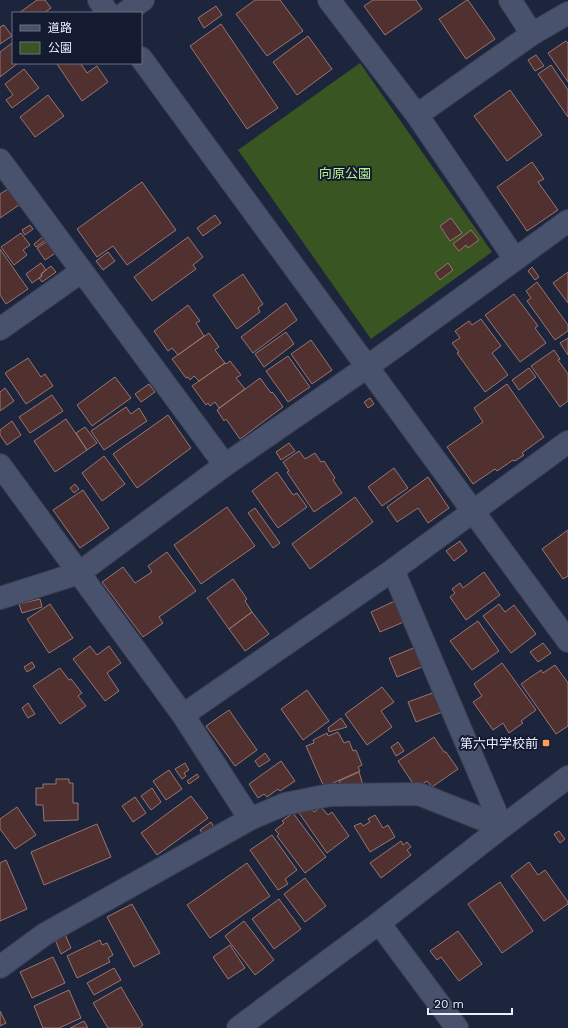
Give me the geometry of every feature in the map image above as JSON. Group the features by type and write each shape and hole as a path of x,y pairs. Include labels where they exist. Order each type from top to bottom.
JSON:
{"street":[{"path":"99,0 107,12"},
{"path":"126,12 143,0"},
{"path":"329,0 417,115 514,259"},
{"path":"510,0 532,34"},
{"path":"417,115 532,34 568,13"},
{"path":"142,59 568,641"},
{"path":"0,160 225,465"},
{"path":"0,598 79,573 225,465 367,367 568,221"},
{"path":"0,329 82,271"},
{"path":"182,715 393,570 568,442"},
{"path":"0,465 182,715 250,819"},
{"path":"393,570 502,827"},
{"path":"238,1028 379,923 502,827 568,778"},
{"path":"0,967 45,934 250,819 285,804 330,795 419,794 502,827"},
{"path":"379,923 457,1028"}],"green space":[{"name":"向原公園","path":"360,63 492,252 371,339 238,150"}],"building":[{"path":"37,0 45,0 51,8 45,12 20,12"},
{"path":"255,0 280,0 303,31 267,56 236,14"},
{"path":"373,0 416,0 422,9 385,35 364,6"},
{"path":"467,0 495,39 466,59 439,19"},
{"path":"216,6 222,15 204,28 198,18"},
{"path":"221,24 278,108 247,129 190,46"},
{"path":"4,25 12,36 0,44 0,27"},
{"path":"308,36 332,69 297,95 273,62"},
{"path":"566,41 568,43 568,82 548,53"},
{"path":"12,43 12,64 17,64 0,77 0,52"},
{"path":"536,55 544,66 535,71 528,60"},
{"path":"57,64 81,64 87,73 97,66 108,82 82,101"},
{"path":"551,65 568,90 568,117 538,74"},
{"path":"24,69 39,88 12,108 6,100 13,95 5,84"},
{"path":"510,90 542,135 507,161 474,116"},
{"path":"48,95 64,116 35,137 20,117"},
{"path":"532,162 544,179 538,182 558,210 527,231 497,187"},
{"path":"142,182 176,230 127,265 113,246 97,257 77,229"},
{"path":"8,189 19,205 0,218 0,194"},
{"path":"215,215 221,223 203,236 197,228"},
{"path":"451,218 462,233 450,241 440,226"},
{"path":"30,225 33,229 25,235 22,230"},
{"path":"471,230 479,240 468,248 466,245 459,251 453,244"},
{"path":"21,233 30,245 23,250 27,255 14,265 1,247"},
{"path":"44,236 47,239 36,247 34,244"},
{"path":"188,237 203,257 193,265 196,269 152,301 134,277"},
{"path":"49,240 57,252 45,260 37,248"},
{"path":"0,249 28,289 6,304 0,295"},
{"path":"108,252 115,261 103,270 96,261"},
{"path":"41,263 46,270 41,274 42,276 32,283 26,274"},
{"path":"448,263 453,270 440,280 435,273"},
{"path":"51,266 56,272 42,282 39,278 42,276 41,274"},
{"path":"532,267 539,277 535,280 528,271"},
{"path":"568,272 568,303 553,283"},
{"path":"243,274 263,304 258,308 260,312 237,329 213,295"},
{"path":"537,282 568,325 568,331 555,340 527,301 531,298 526,291"},
{"path":"514,294 538,326 535,328 546,343 520,362 485,315"},
{"path":"286,303 297,320 253,353 241,337"},
{"path":"188,305 200,321 196,323 204,336 178,355 172,348 168,351 154,331"},
{"path":"481,319 501,346 492,353 508,375 485,392 457,353 459,352 452,343 460,338 455,331 469,321 472,325"},
{"path":"286,332 294,344 264,367 255,354"},
{"path":"209,333 219,347 215,350 225,363 199,381 194,376 190,380 188,377 186,378 172,359"},
{"path":"568,338 568,355 560,343"},
{"path":"311,340 332,370 312,384 291,354"},
{"path":"554,350 560,359 558,360 568,374 568,401 560,407 531,366"},
{"path":"288,356 310,387 288,402 266,371"},
{"path":"28,358 41,377 45,374 53,386 26,404 5,373"},
{"path":"230,361 241,375 236,378 245,389 219,408 215,402 210,406 208,403 206,405 192,386"},
{"path":"529,368 536,377 519,390 512,380"},
{"path":"115,377 131,398 92,426 77,405"},
{"path":"260,378 283,407 240,439 226,419 224,421 217,410"},
{"path":"149,384 155,392 141,402 135,394"},
{"path":"507,384 544,437 522,453 524,455 515,461 513,460 497,471 495,469 473,484 447,447 483,422 474,408"},
{"path":"5,388 14,401 0,411 0,392"},
{"path":"52,395 63,411 30,433 19,417"},
{"path":"370,398 374,404 368,408 364,402"},
{"path":"126,407 131,414 139,408 147,421 104,450 91,431"},
{"path":"168,415 191,448 137,488 113,454"},
{"path":"66,419 87,450 55,472 34,441"},
{"path":"12,421 21,435 7,445 0,435 0,430"},
{"path":"85,427 97,443 87,450 76,433"},
{"path":"289,443 295,451 281,460 276,452"},
{"path":"299,451 305,459 315,453 321,462 324,461 335,478 333,480 342,493 314,512 287,472 289,471 283,462"},
{"path":"104,456 125,484 102,501 82,473"},
{"path":"394,468 408,488 382,506 368,487"},
{"path":"277,472 293,495 297,493 307,507 278,528 252,491"},
{"path":"428,477 449,508 428,523 418,508 397,522 387,507"},
{"path":"75,484 79,489 74,493 70,488"},
{"path":"83,490 109,528 80,548 53,510"},
{"path":"355,497 373,522 310,569 292,544"},
{"path":"227,507 255,546 201,584 174,545"},
{"path":"255,508 280,543 273,548 248,513"},
{"path":"568,530 568,576 563,579 542,549"},
{"path":"460,541 467,551 454,561 446,551"},
{"path":"167,552 196,591 159,617 163,623 143,637 102,582 123,567 135,583 152,572 148,566"},
{"path":"484,572 500,595 466,620 450,597 455,593 452,589 460,583 463,588"},
{"path":"233,579 247,599 245,601 252,612 229,629 207,598"},
{"path":"40,599 42,607 22,613 19,604"},
{"path":"397,600 406,621 380,632 371,612"},
{"path":"50,604 73,638 49,653 27,619"},
{"path":"499,604 505,612 514,605 536,634 511,653 483,616"},
{"path":"252,612 269,634 245,651 229,629"},
{"path":"478,621 499,651 472,670 450,641"},
{"path":"543,643 551,653 538,662 530,652"},
{"path":"90,646 97,655 109,646 121,663 107,673 119,691 105,701 73,659"},
{"path":"416,647 424,666 397,677 389,658"},
{"path":"32,662 35,667 27,672 24,667"},
{"path":"502,663 536,710 521,721 523,723 509,733 503,723 493,730 473,702 482,696 474,684"},
{"path":"555,665 568,683 568,726 556,734 521,684 541,670 543,673"},
{"path":"60,668 82,693 78,696 86,706 60,724 33,686"},
{"path":"382,687 394,702 381,711 392,727 367,745 345,714"},
{"path":"307,690 329,721 303,740 281,709"},
{"path":"435,692 442,712 416,722 408,702"},
{"path":"28,703 35,714 28,718 22,708"},
{"path":"229,710 257,750 235,766 206,726"},
{"path":"341,718 347,727 329,732 328,728"},
{"path":"338,732 344,743 349,741 353,751 356,750 362,765 358,767 360,771 324,787 306,746 314,743 313,740 327,733 328,736"},
{"path":"434,737 458,769 432,787 427,781 416,788 398,761"},
{"path":"398,742 404,751 396,756 391,747"},
{"path":"265,753 270,760 259,767 255,761"},
{"path":"281,761 295,781 280,791 278,789 267,797 264,794 258,798 249,784"},
{"path":"185,763 189,770 184,773 186,776 182,779 175,769"},
{"path":"169,770 182,789 166,800 153,781"},
{"path":"359,772 363,785 341,787 339,781"},
{"path":"197,774 199,777 189,784 187,781"},
{"path":"56,779 69,779 69,783 73,783 73,803 78,803 78,820 44,821 43,805 36,805 36,788 43,788 43,784 56,784"},
{"path":"152,788 161,802 151,810 141,796"},
{"path":"191,796 208,818 157,855 141,833"},
{"path":"135,797 146,813 133,822 122,806"},
{"path":"17,807 36,835 15,849 0,829 0,819"},
{"path":"309,807 314,812 321,807 328,815 332,812 349,836 327,853 297,810"},
{"path":"293,813 326,857 305,873 277,836 279,834 275,830 284,823 282,821"},
{"path":"375,815 383,828 388,825 395,837 370,852 354,826 361,823 363,826 370,822 368,819"},
{"path":"211,822 215,829 204,836 200,830"},
{"path":"97,824 111,857 44,885 31,852"},
{"path":"559,831 565,839 560,843 554,834"},
{"path":"272,835 297,870 285,879 288,884 278,890 250,850"},
{"path":"401,841 403,845 407,842 411,847 407,850 411,855 381,878 370,863"},
{"path":"6,860 27,909 0,921 0,863"},
{"path":"529,862 538,875 545,870 568,902 568,904 544,921 511,876"},
{"path":"247,863 270,896 210,938 187,905"},
{"path":"305,878 326,906 305,922 284,894"},
{"path":"500,882 533,931 502,953 468,904"},
{"path":"279,899 301,929 274,949 252,919"},
{"path":"132,904 160,953 134,967 107,917"},
{"path":"244,921 274,960 255,975 225,936"},
{"path":"458,931 482,964 459,981 441,957 437,960 430,951"},
{"path":"64,932 71,948 61,954 54,937"},
{"path":"100,940 102,945 107,943 113,955 108,958 110,962 77,978 67,956"},
{"path":"230,945 245,968 228,979 213,957"},
{"path":"53,957 65,983 32,998 20,972"},
{"path":"114,968 121,980 94,995 87,983"},
{"path":"121,987 143,1025 139,1028 108,1028 93,1003"},
{"path":"69,990 81,1018 59,1028 43,1028 34,1006"},
{"path":"0,1011 6,1023 0,1026"},
{"path":"84,1021 88,1028 70,1028"}],"place":[{"name":"第六中学校前","path":"546,743"}]}
